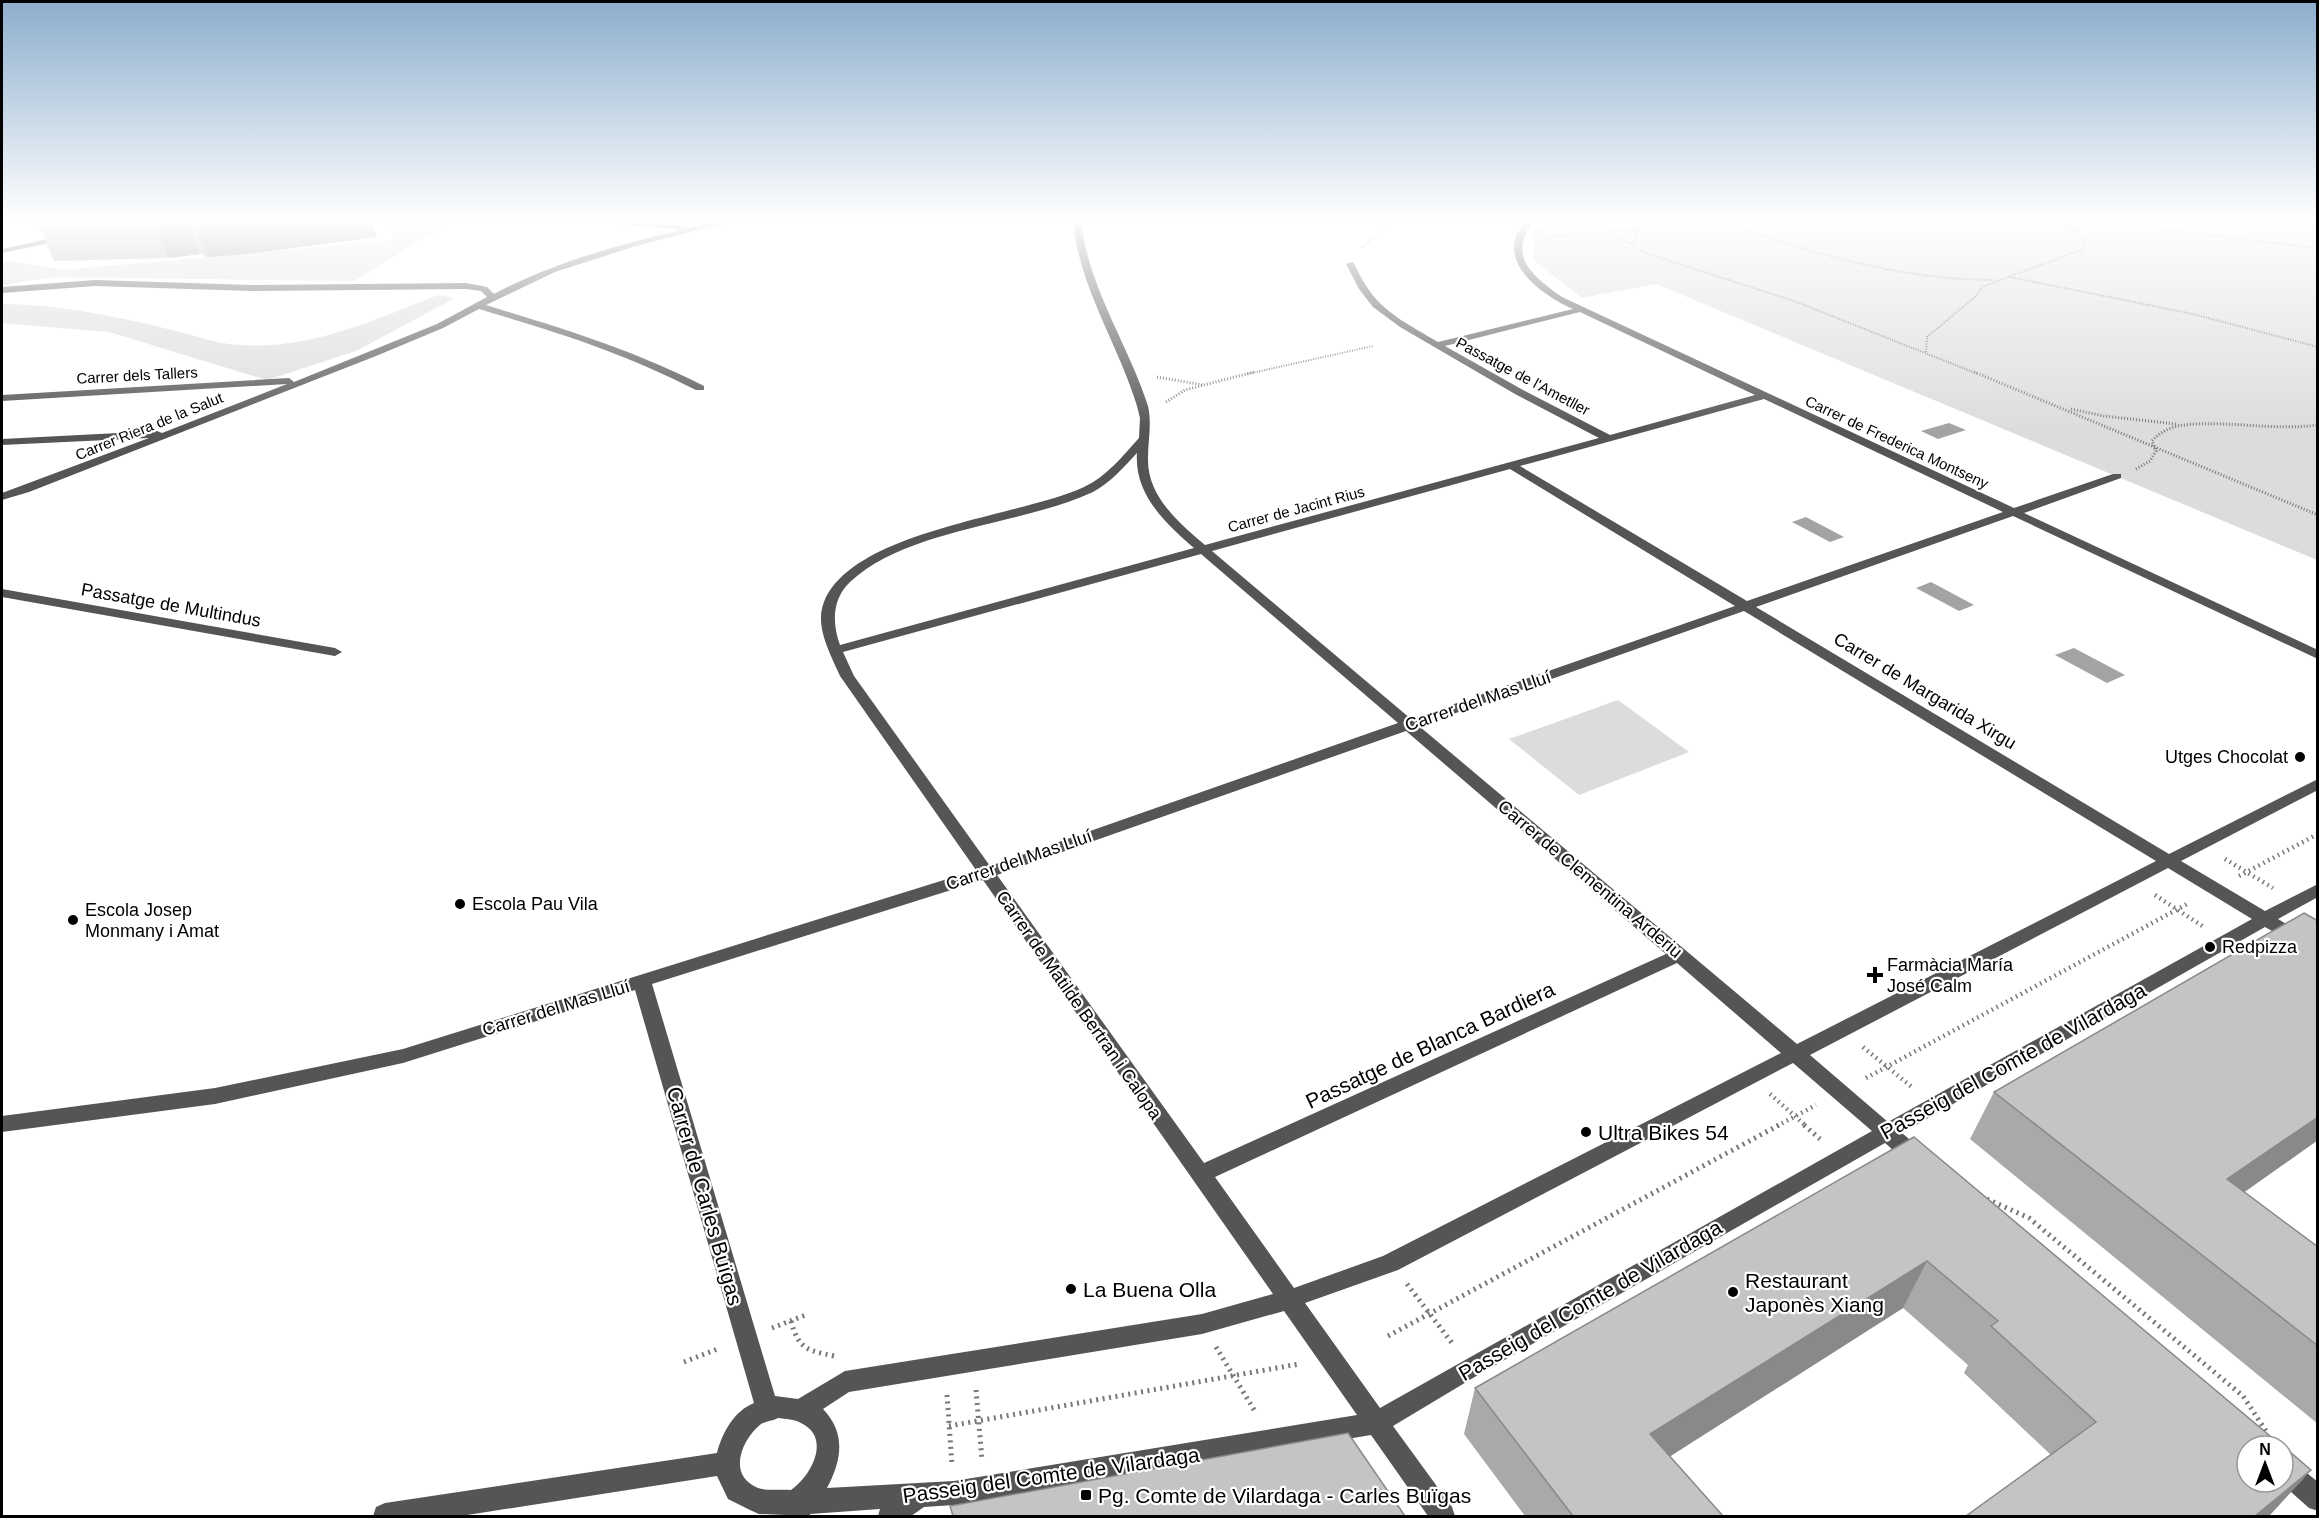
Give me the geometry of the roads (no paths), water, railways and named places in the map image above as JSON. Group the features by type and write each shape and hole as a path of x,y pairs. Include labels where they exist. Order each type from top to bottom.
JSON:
{"street":[{"path":"485,290 493,298"},
{"name":"Carrer Riera de la Salut","path":"2,497 373,354 480,306 510,290"},
{"name":"Carrer de Clementina Arderiu","path":"1096,290 1132,378 1145,417 1143,440 1145,482 1155,502 1180,530 1932,1171"},
{"name":"Passatge de l'Ametller","path":"1363,290 1376,305 1436,345 1608,438"},
{"name":"Carrer de Frederica Montseny","path":"1546,290 1579,310 2318,655"},
{"path":"480,306 595,341 651,363 700,388"},
{"path":"1436,345 1579,310"},
{"name":"Carrer Riera de la Salut","path":"275,382 306,378"},
{"name":"Carrer dels Tallers","path":"2,398 275,382"},
{"name":"Carrer de Jacint Rius","path":"837,650 1763,396"},
{"path":"2,442 170,434"},
{"name":"Carrer de Matilde Bertran i Calopa","path":"1143,440 1113,472 1090,488 1041,507 926,538 868,562 844,581 831,601 827,626 847,676 1443,1516"},
{"name":"Carrer de Margarida Xirgu","path":"1511,465 2318,951"},
{"name":"Carrer del Mas Lluí","path":"2,1124 215,1096 403,1056 986,873 1749,608 2117,476"},
{"name":"Passatge de Multindus","path":"2,593 335,652"},
{"path":"801,1410 845,1382 1202,1324 1287,1299 1390,1263 2318,784"},
{"name":"Passeig del Comte de Vilardaga","path":"726,1463 727,1479 734,1492 746,1502 758,1507 796,1509 917,1497 1084,1472 1376,1423 2318,890"},
{"name":"Passatge de Blanca Bardiera","path":"1199,1175 1679,955"},
{"name":"Carrer de Carles Buïgas","path":"642,981 768,1411"},
{"path":"385,1516 726,1463 730,1447 739,1432 768,1411 784,1408 801,1410 814,1416 824,1426 829,1441 828,1457 822,1474 796,1509"},
{"path":"2295,1479 2318,1499"},
{"path":"890,1516 917,1497"}],"place":[{"name":"Utges Chocolat","path":"2300,757"},
{"name":"Escola Pau Vila","path":"460,904"},
{"name":"Escola Josep Monmany i Amat","path":"73,920"},
{"name":"Redpizza","path":"2210,947"},
{"name":"Farmàcia María José Calm","path":"1875,975"},
{"name":"Ultra Bikes 54","path":"1586,1132"},
{"name":"La Buena Olla","path":"1071,1289"},
{"name":"Restaurant Japonès Xiang","path":"1733,1292"},
{"name":"Pg. Comte de Vilardaga - Carles Buïgas","path":"1086,1495"}]}
